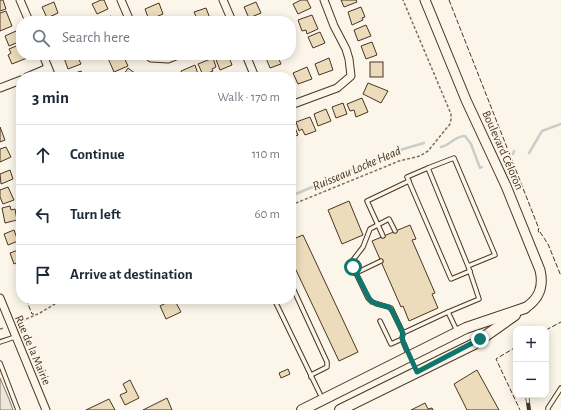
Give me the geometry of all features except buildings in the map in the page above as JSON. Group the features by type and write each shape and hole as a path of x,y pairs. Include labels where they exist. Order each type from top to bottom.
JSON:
{"main road":[{"path":"302,410 316,407 466,328 525,308"},
{"path":"340,410 474,344 525,308"},
{"path":"410,357 417,372"}],"street":[{"path":"20,0 27,16"},
{"path":"121,0 128,16"},
{"path":"223,0 230,16"},
{"path":"296,103 337,88 351,76 346,49 334,26 324,0"},
{"name":"Boulevard Céloron","path":"425,0 466,100 506,186 540,270 542,282 540,291 533,302 525,308"},
{"path":"44,60 50,72"},
{"path":"248,60 253,72"},
{"path":"39,72 48,68"},
{"path":"0,88 16,82"},
{"name":"Rue de la Mairie","path":"0,298 46,410"}],"lane":[{"path":"468,266 495,255 454,158 407,177 451,279 470,271"},
{"path":"403,333 479,299 470,271 428,168"},
{"path":"383,236 367,201 409,181"},
{"path":"395,231 389,219 370,229 362,247 353,260 353,267 368,298 372,302 391,308 403,333 402,339 410,357"},
{"path":"356,273 381,261"},
{"path":"296,295 327,362 327,366 313,373 310,377"},
{"path":"276,304 310,377 320,394"},
{"path":"448,312 458,333"},
{"path":"380,321 391,344 402,339"},
{"path":"0,342 15,337"},
{"path":"0,363 18,410"},
{"path":"548,410 561,388"}],"path":[{"path":"296,203 399,161 424,154 450,124 452,117 403,0"},
{"path":"18,322 40,313 55,304"}],"shaded area":[{"path":"0,378 9,399 13,410 0,410"}],"waterway":[{"name":"Ruisseau Locke Head","path":"529,153 542,131 561,124"},
{"name":"Ruisseau Locke Head","path":"441,147 458,137 465,136 471,144 480,168 482,167"},
{"name":"Ruisseau Locke Head","path":"296,194 400,150 424,143"}],"railway":[{"path":"527,398 529,410"}],"fence":[{"path":"449,0 539,229 539,233 540,232 548,244 561,276"},
{"path":"28,304 32,314 34,314"},
{"path":"549,328 561,322"},
{"path":"513,349 496,359 520,410"}],"route":[{"path":"353,267 368,298 376,304 388,306 392,311 403,333 402,339 417,372 474,344 480,339"}]}
